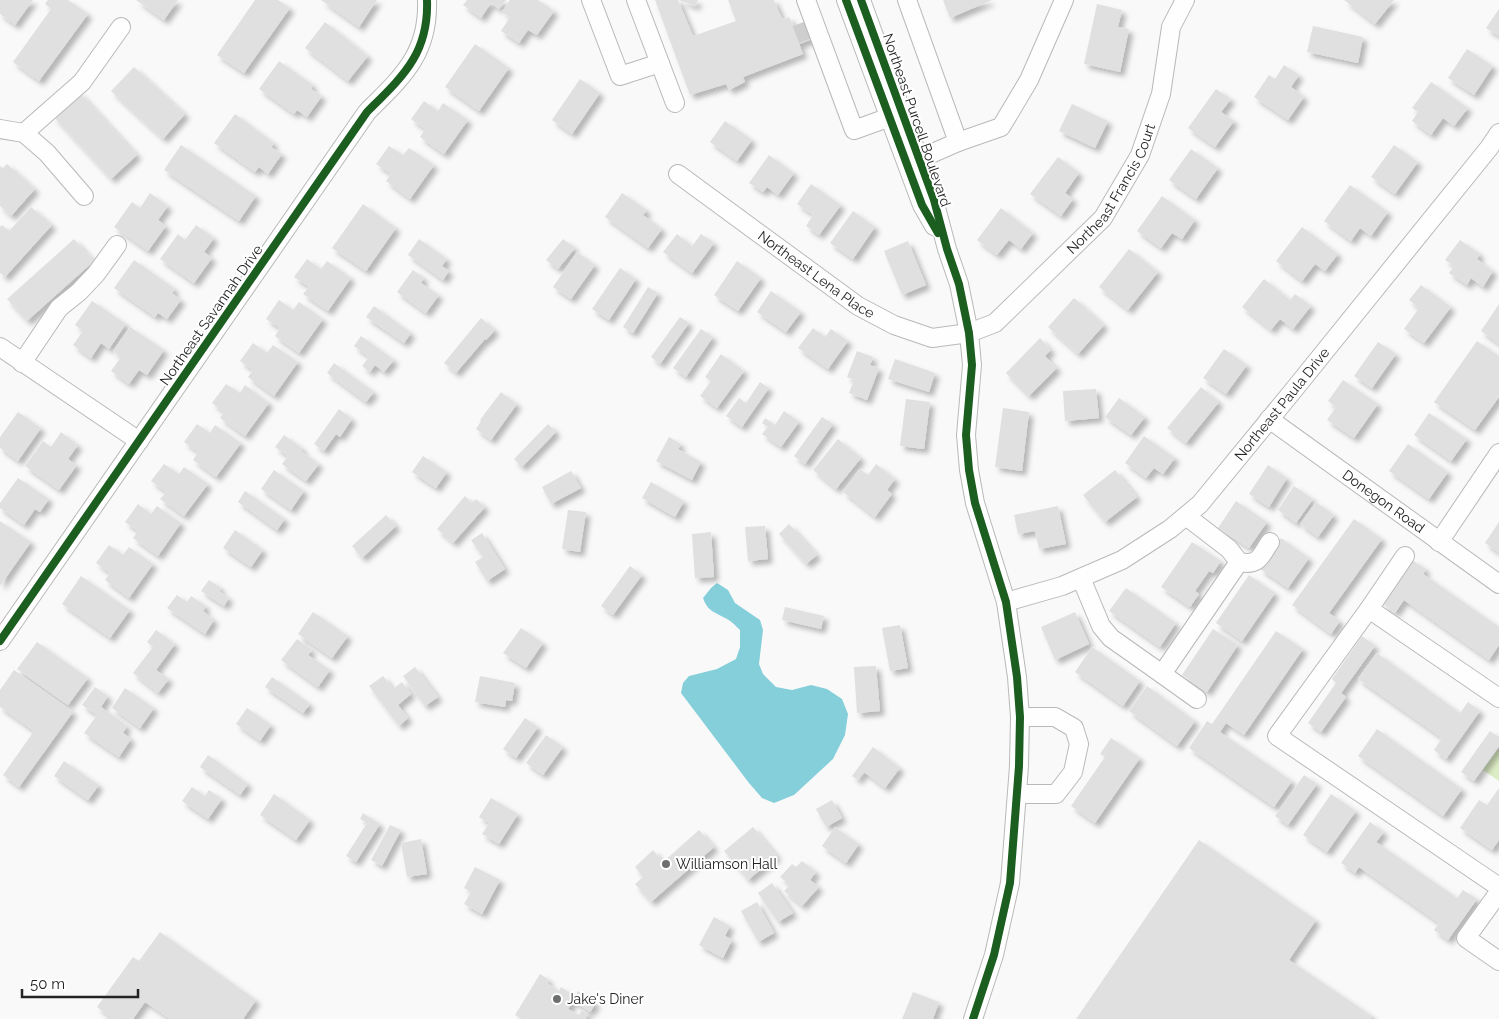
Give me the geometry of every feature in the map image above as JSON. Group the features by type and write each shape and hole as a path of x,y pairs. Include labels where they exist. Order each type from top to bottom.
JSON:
{"street":[{"name":"Northeast Savannah Drive","path":"0,641 367,112 402,76 420,47 427,16 427,0"},
{"path":"591,0 620,76 660,63"},
{"path":"636,0 675,103"},
{"name":"Northeast Purcell Boulevard","path":"846,0 922,205 946,249"},
{"name":"Northeast Purcell Boulevard","path":"861,0 934,200 946,249 959,284 970,333 972,365 966,435 969,470 975,503 1006,602 1017,677 1020,717 1018,794 1010,883 994,955 973,1019"},
{"path":"907,0 958,142"},
{"path":"919,159 958,142 1001,127 1029,80 1064,0"},
{"name":"Northeast Francis Court","path":"970,333 995,323 1104,218 1140,155 1161,94 1171,27 1185,0"},
{"path":"805,11 824,51 854,130 890,117"},
{"path":"24,133 82,82 121,27"},
{"path":"808,41 813,47 824,51"},
{"path":"0,128 24,133 47,153 84,196"},
{"name":"Northeast Paula Drive","path":"1006,602 1062,586 1122,560 1170,529 1200,504 1499,133"},
{"name":"Northeast Lena Place","path":"678,174 858,306 894,325 932,338 970,333"},
{"path":"22,362 59,308 79,292 96,274 118,244"},
{"path":"0,347 138,441"},
{"name":"Donegon Road","path":"1269,419 1499,584"},
{"path":"1438,542 1499,453"},
{"path":"1186,516 1229,549 1239,562 1248,564 1256,562 1270,542"},
{"path":"1405,556 1277,736 1499,887"},
{"path":"1162,674 1239,562"},
{"path":"1080,578 1102,626 1112,638 1197,699"},
{"path":"1368,609 1499,698"},
{"path":"1018,794 1056,794 1073,772 1079,744 1074,728 1055,717 1020,717"},
{"path":"1499,892 1466,938 1499,961"}],"green space":[{"path":"1499,748 1499,781 1483,770"}],"water":[{"path":"717,583 728,590 735,603 760,620 763,630 759,664 763,674 776,687 792,690 811,685 827,689 842,699 848,714 845,735 833,759 794,795 774,803 762,798 749,783 681,693 683,683 689,676 717,669 736,659 740,647 740,630 730,621 710,609 703,598"}],"building":[{"path":"0,0 33,0 15,25 0,14"},
{"path":"48,0 68,0 88,14 39,81 13,62 51,9 45,4"},
{"path":"136,0 178,0 164,20"},
{"path":"255,0 278,0 290,8 244,73 217,55"},
{"path":"321,0 377,0 359,27"},
{"path":"467,0 506,0 499,9 491,3 481,18 463,5"},
{"path":"510,0 538,0 554,11 537,35 528,30 519,43 501,31 510,17 502,12"},
{"path":"655,0 678,0 693,36 736,21 728,0 774,0 782,19 789,17 794,26 808,21 815,38 799,44 803,54 743,77 745,82 729,90 726,84 690,95"},
{"path":"678,0 698,0 695,6"},
{"path":"943,0 992,0 950,18"},
{"path":"1344,0 1394,0 1375,24"},
{"path":"1097,4 1122,10 1118,27 1129,29 1120,72 1084,64"},
{"path":"1499,9 1499,36 1486,28"},
{"path":"325,22 368,56 348,81 305,48"},
{"path":"1313,26 1363,37 1358,63 1307,52"},
{"path":"475,44 509,68 479,111 445,87"},
{"path":"1467,49 1493,66 1474,95 1448,78"},
{"path":"279,61 313,85 311,89 322,96 307,117 297,110 294,114 259,89"},
{"path":"1284,65 1299,75 1291,87 1304,97 1288,120 1254,97 1269,75 1275,79"},
{"path":"134,67 185,114 163,139 111,91"},
{"path":"580,79 600,93 572,134 552,120"},
{"path":"1431,82 1468,108 1454,126 1443,118 1431,135 1412,121 1418,112 1412,108"},
{"path":"1216,89 1231,99 1221,112 1234,121 1215,147 1188,128"},
{"path":"79,92 137,155 111,179 53,116"},
{"path":"424,101 438,111 443,103 468,120 444,154 420,137 425,129 411,119"},
{"path":"1072,104 1108,121 1095,148 1059,131"},
{"path":"235,114 274,143 271,147 282,154 268,174 259,167 255,172 214,143"},
{"path":"725,121 752,140 737,161 710,142"},
{"path":"181,145 256,196 239,221 164,170"},
{"path":"1394,145 1418,162 1395,194 1371,177"},
{"path":"389,146 403,155 409,148 434,165 410,199 386,181 391,174 376,164"},
{"path":"1191,149 1218,168 1196,199 1169,180"},
{"path":"769,155 794,173 778,195 767,187 763,192 749,183"},
{"path":"1058,157 1079,173 1065,193 1073,199 1061,216 1030,194"},
{"path":"7,164 35,189 11,216 0,206 0,166 3,168"},
{"path":"811,184 841,205 819,235 806,226 813,215 797,204"},
{"path":"1350,185 1388,212 1371,236 1360,228 1351,241 1324,221"},
{"path":"150,193 168,206 158,220 166,226 148,251 114,227 132,202 140,208"},
{"path":"622,193 647,210 643,215 662,229 648,248 605,217"},
{"path":"1162,196 1195,220 1182,239 1172,233 1161,248 1137,231"},
{"path":"363,204 396,228 366,271 332,248"},
{"path":"31,207 52,225 5,277 0,273 0,227 2,225 9,231"},
{"path":"1001,208 1033,233 1021,249 1009,240 997,255 977,240"},
{"path":"853,211 875,227 853,259 830,243"},
{"path":"196,225 214,238 204,252 212,258 194,283 160,259 178,234 185,240"},
{"path":"1302,227 1338,254 1325,271 1315,264 1302,281 1276,261"},
{"path":"677,234 692,246 701,234 714,243 692,273 663,252"},
{"path":"74,239 94,261 27,321 7,299"},
{"path":"419,239 447,259 442,266 449,271 443,280 408,255"},
{"path":"563,239 575,248 558,269 546,260"},
{"path":"1460,240 1480,254 1477,259 1493,271 1483,287 1471,278 1467,285 1449,273 1454,266 1445,260"},
{"path":"908,241 926,285 902,295 884,251"},
{"path":"1129,249 1158,272 1128,310 1099,287"},
{"path":"577,252 595,265 571,299 553,287"},
{"path":"307,259 321,269 327,261 351,278 328,311 303,294 309,287 294,277"},
{"path":"134,260 175,289 172,293 181,300 167,319 158,313 155,317 114,288"},
{"path":"737,261 761,278 738,311 714,295"},
{"path":"620,268 636,279 609,320 592,309"},
{"path":"413,270 424,278 421,283 439,295 426,313 397,292"},
{"path":"1264,279 1290,300 1295,294 1311,306 1293,329 1280,319 1271,330 1242,307"},
{"path":"1421,285 1451,307 1424,343 1404,329 1419,308 1409,300"},
{"path":"648,287 658,293 633,333 623,327"},
{"path":"771,291 801,312 786,332 757,312"},
{"path":"1074,298 1104,325 1078,354 1048,327"},
{"path":"279,300 293,310 299,302 323,319 299,353 275,336 280,328 266,319"},
{"path":"92,301 126,324 109,349 101,343 91,358 73,345 83,331 75,325"},
{"path":"1499,304 1499,344 1481,331"},
{"path":"374,306 411,333 404,343 366,317"},
{"path":"680,317 689,323 660,364 651,357"},
{"path":"481,318 495,330 456,373 444,363"},
{"path":"130,327 164,350 147,375 139,370 129,384 111,371 121,357 113,351"},
{"path":"813,328 825,337 831,329 848,341 828,369 798,348"},
{"path":"701,329 713,337 686,377 673,368"},
{"path":"361,336 394,360 384,372 375,365 370,372 362,366 369,357 354,346"},
{"path":"1040,338 1051,350 1045,356 1057,368 1029,396 1006,373"},
{"path":"1477,341 1499,356 1499,397 1475,430 1434,402"},
{"path":"1378,342 1396,354 1372,388 1354,376"},
{"path":"253,343 267,353 273,345 298,362 274,396 248,377 253,370 240,361"},
{"path":"1224,349 1247,365 1226,394 1203,378"},
{"path":"857,351 873,357 870,365 879,368 867,400 849,393 854,380 847,377"},
{"path":"721,354 744,371 717,408 700,396 711,381 705,377"},
{"path":"895,359 935,373 929,392 888,379"},
{"path":"334,363 374,392 366,402 327,373"},
{"path":"1343,380 1378,404 1354,438 1327,420 1336,407 1328,401"},
{"path":"760,382 769,388 742,427 726,416 739,398 746,403"},
{"path":"226,384 240,393 245,385 269,403 245,436 220,418 224,412 212,403"},
{"path":"1201,387 1219,402 1186,443 1167,428"},
{"path":"1096,389 1099,418 1065,421 1063,391"},
{"path":"501,392 517,404 491,440 476,429 480,420"},
{"path":"1119,398 1145,417 1131,435 1105,417"},
{"path":"906,399 930,402 924,449 900,446"},
{"path":"1003,408 1029,412 1022,471 995,467"},
{"path":"339,409 352,419 340,437 336,434 324,451 314,444"},
{"path":"784,411 799,422 781,447 762,434 768,427 762,423 765,418 775,425"},
{"path":"18,412 41,428 18,461 0,448 0,437"},
{"path":"1429,413 1467,439 1451,461 1414,435"},
{"path":"822,417 833,424 805,464 794,456"},
{"path":"197,424 210,433 215,425 241,443 216,477 193,460 198,452 184,442"},
{"path":"548,424 556,432 522,467 514,459"},
{"path":"61,432 78,445 68,459 77,465 59,490 25,466 43,441 51,447"},
{"path":"284,435 319,464 306,481 282,464 288,456 275,447"},
{"path":"1144,436 1175,458 1163,474 1154,468 1146,478 1125,463"},
{"path":"669,437 681,444 678,449 701,462 692,480 656,461"},
{"path":"838,439 861,458 836,489 813,470"},
{"path":"1408,444 1448,472 1429,499 1389,471"},
{"path":"423,456 447,472 436,488 412,472"},
{"path":"164,464 179,474 184,467 208,484 184,516 160,499 166,492 151,481"},
{"path":"876,464 895,479 887,490 892,494 875,517 843,492 860,469 868,475"},
{"path":"1268,465 1287,478 1269,507 1249,494"},
{"path":"274,470 304,491 291,510 261,489"},
{"path":"1115,470 1137,497 1105,522 1083,495"},
{"path":"571,471 581,488 551,504 542,487"},
{"path":"18,478 49,499 40,512 35,509 24,525 0,508 0,503"},
{"path":"651,482 684,501 675,517 642,498"},
{"path":"1294,486 1313,499 1296,523 1278,510"},
{"path":"245,491 285,519 277,530 238,502"},
{"path":"465,496 472,503 476,499 485,507 453,543 437,529"},
{"path":"1236,501 1267,522 1249,548 1218,528"},
{"path":"1316,502 1334,515 1318,537 1300,524"},
{"path":"138,504 151,514 157,506 181,523 158,556 133,538 138,531 125,522"},
{"path":"1058,506 1066,544 1039,549 1035,531 1018,534 1014,515"},
{"path":"568,510 586,512 580,552 562,549"},
{"path":"386,515 396,526 362,558 352,546"},
{"path":"1354,519 1382,539 1329,613 1340,621 1331,634 1292,605"},
{"path":"0,521 31,542 0,586"},
{"path":"1499,522 1499,553 1485,543"},
{"path":"789,524 817,555 806,564 779,534"},
{"path":"765,526 768,559 748,561 745,527"},
{"path":"235,530 263,550 251,567 223,548"},
{"path":"711,532 714,577 695,578 692,534"},
{"path":"482,533 505,569 487,581 475,562 483,557 471,540"},
{"path":"1281,538 1309,558 1288,588 1260,569"},
{"path":"1192,542 1221,561 1213,573 1209,571 1195,591 1199,594 1190,607 1161,587"},
{"path":"109,545 123,555 129,547 153,564 129,598 105,580 110,573 96,563"},
{"path":"1412,560 1426,569 1423,574 1499,627 1499,645 1489,660 1404,600 1395,613 1382,603"},
{"path":"630,566 642,575 613,615 601,606"},
{"path":"1249,575 1275,593 1242,641 1216,623"},
{"path":"81,576 130,610 110,638 62,604"},
{"path":"209,580 221,588 219,591 229,598 224,606 201,591"},
{"path":"1126,588 1176,623 1160,647 1109,611"},
{"path":"177,595 187,602 191,596 206,606 203,611 214,620 205,634 167,608"},
{"path":"785,607 824,616 821,629 782,620"},
{"path":"313,612 348,636 332,658 298,634"},
{"path":"1075,612 1089,644 1055,660 1041,627"},
{"path":"900,625 908,668 890,671 882,628"},
{"path":"521,628 543,643 526,668 503,653"},
{"path":"1213,629 1238,645 1207,692 1182,675"},
{"path":"156,630 175,644 156,670 169,679 158,693 133,673 153,647 147,642"},
{"path":"1276,631 1303,649 1244,735 1226,723 1220,732 1292,781 1274,807 1189,748 1207,721 1212,724"},
{"path":"1362,636 1375,646 1341,693 1346,697 1321,732 1308,723 1336,683 1332,679"},
{"path":"297,639 312,650 308,655 330,670 318,687 281,660"},
{"path":"37,642 88,678 68,705 17,669"},
{"path":"1092,647 1140,681 1123,706 1075,672"},
{"path":"1377,653 1460,713 1468,702 1480,711 1446,759 1434,750 1442,738 1358,679"},
{"path":"876,666 880,711 857,713 854,667"},
{"path":"415,667 438,697 425,706 403,676"},
{"path":"14,670 73,712 19,787 3,775 34,731 0,707 0,690"},
{"path":"383,676 393,689 402,682 411,694 398,705 408,718 399,726 369,686"},
{"path":"480,676 515,683 512,701 506,700 505,707 475,702"},
{"path":"272,677 310,704 303,713 265,687"},
{"path":"1147,686 1195,721 1177,746 1129,711"},
{"path":"95,687 108,696 101,707 127,726 123,733 131,739 119,757 84,733 97,715 82,705"},
{"path":"125,688 154,708 140,728 112,708"},
{"path":"247,708 271,725 260,741 236,724"},
{"path":"525,718 538,727 516,758 503,749"},
{"path":"1377,729 1462,789 1443,816 1358,756"},
{"path":"1490,731 1499,737 1499,746 1474,781 1461,772"},
{"path":"546,735 563,747 543,775 526,763"},
{"path":"1111,738 1140,758 1095,823 1071,806 1105,757 1100,754"},
{"path":"873,747 900,768 885,788 864,772 858,780 852,776"},
{"path":"208,755 248,784 240,795 200,767"},
{"path":"64,761 99,785 88,800 54,776"},
{"path":"1304,775 1317,784 1288,825 1275,816"},
{"path":"192,787 205,796 209,790 222,799 208,819 182,801"},
{"path":"1499,788 1499,840 1492,850 1460,828 1479,800 1487,805"},
{"path":"274,794 310,820 296,840 260,815"},
{"path":"1331,794 1356,811 1327,852 1303,835"},
{"path":"491,798 518,814 499,844 482,834 489,823 479,817"},
{"path":"832,800 842,818 826,827 816,809"},
{"path":"363,813 380,824 356,862 346,856 367,823 360,819"},
{"path":"1370,822 1384,832 1376,842 1457,898 1463,890 1477,899 1448,940 1434,930 1439,923 1359,867 1355,873 1341,863"},
{"path":"390,825 401,830 382,866 371,860"},
{"path":"753,827 777,856 748,880 724,851"},
{"path":"835,827 859,844 846,863 822,846"},
{"name":"Williamson Hall","path":"699,830 714,847 651,902 635,884 643,877 635,867 653,850 663,862"},
{"path":"421,839 427,874 407,877 401,843"},
{"path":"1199,840 1316,920 1289,960 1372,1016 1370,1019 1076,1019"},
{"path":"802,861 816,872 810,880 819,887 802,906 784,891 790,885 780,877 792,864 796,867"},
{"path":"475,867 500,880 482,914 464,904 471,892 464,888"},
{"path":"772,883 793,913 778,922 758,893"},
{"path":"757,902 774,933 758,942 741,911"},
{"path":"714,917 730,926 725,936 732,940 723,958 699,945"},
{"path":"160,932 256,1000 243,1019 170,1019 145,1002 133,1019 113,1019 97,1007 133,957 139,961"},
{"name":"Jake's Diner","path":"540,974 549,980 547,983 559,991 561,987 575,996 578,991 596,1003 590,1012 573,1001 568,1009 579,1015 582,1010 588,1014 585,1019 522,1019 515,1015"},
{"path":"913,992 939,1002 933,1019 902,1019"}],"tunnel":[{"path":"801,23 808,41"}],"cycle path":[{"path":"0,641 367,112 411,63 423,35 427,0"},
{"path":"846,0 922,205 938,233"},
{"path":"861,0 934,200 947,249 959,284 969,333 972,365 966,435 969,470 975,503 1006,602 1017,677 1020,717 1019,766 1010,883 994,955 973,1019"}],"place":[{"name":"Williamson Hall","path":"666,864"},
{"name":"Jake's Diner","path":"557,999"}]}
